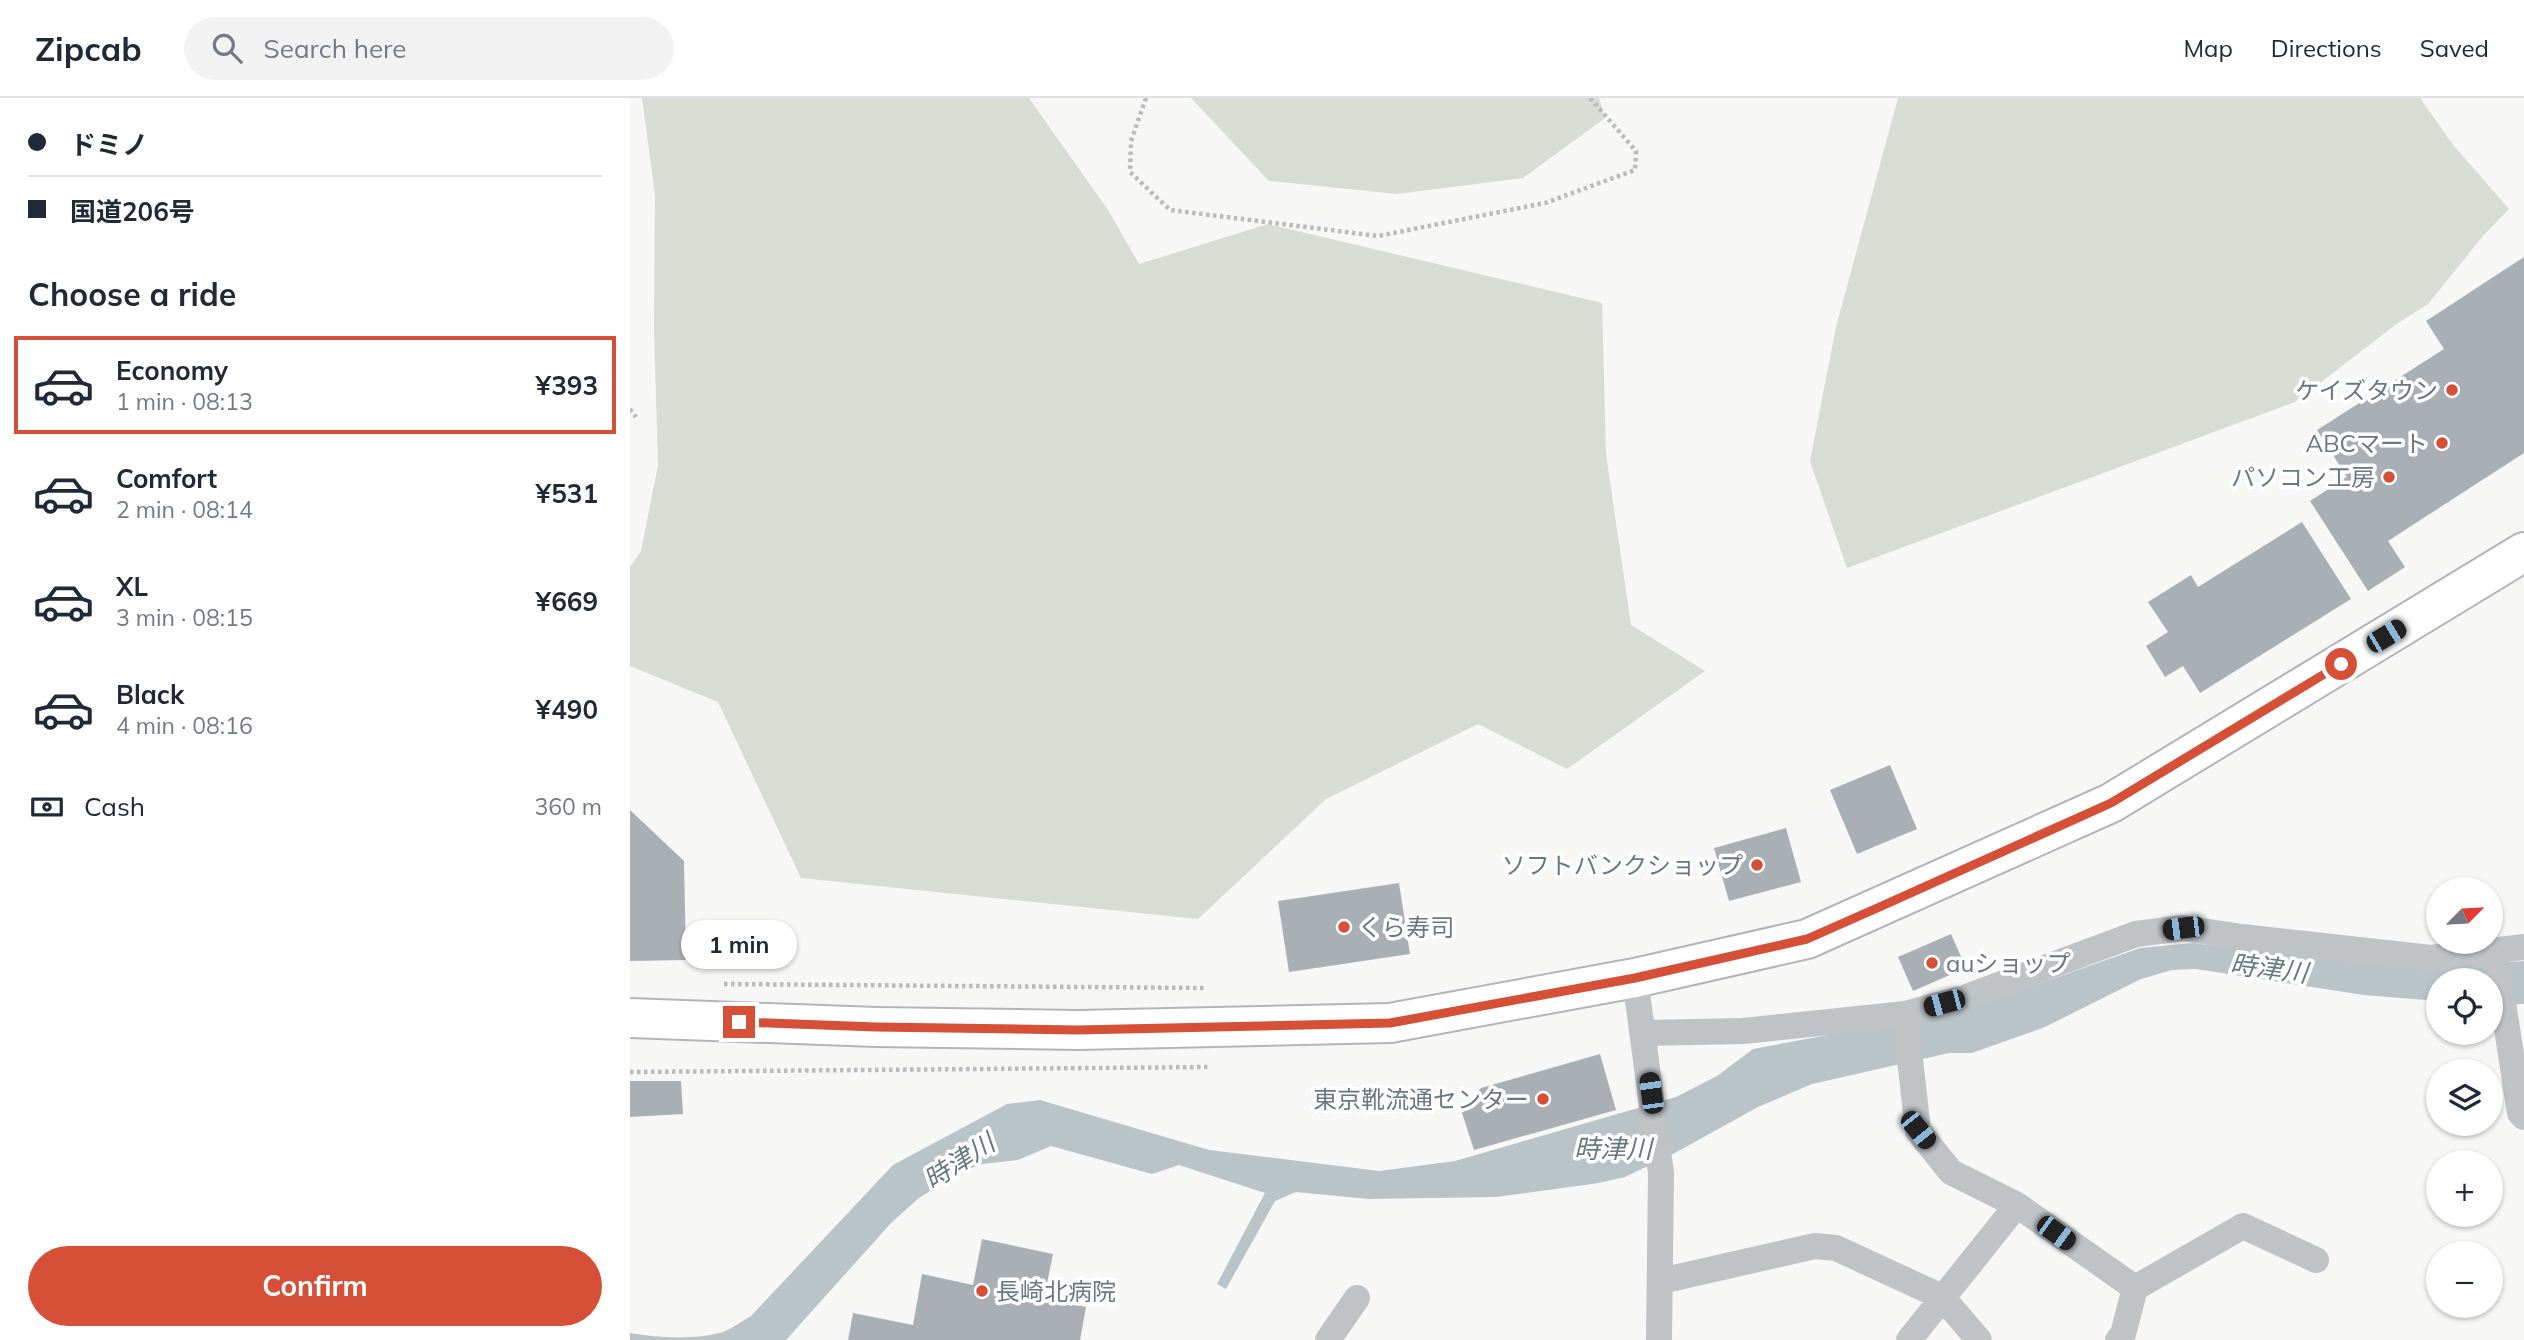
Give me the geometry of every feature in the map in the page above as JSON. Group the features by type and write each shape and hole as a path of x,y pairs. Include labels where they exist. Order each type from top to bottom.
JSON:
{"highway":[{"path":"630,1018 876,1027 1077,1030 1390,1023 1635,978 1807,939 2111,803 2524,552"}],"street":[{"path":"1643,1033 1743,1031 1905,1014 1964,998 2136,934 2183,928 2431,958 2495,955 2524,947"},
{"path":"2495,955 2520,1113 2524,1117"},
{"path":"1635,978 1661,1173 1659,1340"},
{"path":"1905,1014 1918,1130 1951,1172 2017,1205 2135,1289"},
{"path":"1909,1340 2017,1205"},
{"path":"2118,1340 2123,1334 2135,1289 2243,1226 2316,1260"},
{"path":"1661,1281 1815,1246 1836,1248 1942,1297 1979,1340"},
{"path":"1328,1340 1357,1298"}],"path":[{"path":"1146,98 1131,141 1130,172 1170,210 1378,236 1545,203 1635,170 1636,151 1590,98"},
{"path":"630,409 636,417"},
{"path":"712,984 1206,988"},
{"path":"630,1072 1210,1067"}],"shaded area":[{"path":"642,98 1029,98 1108,210 1139,264 1268,224 1602,303 1606,454 1631,625 1705,671 1567,769 1478,724 1326,799 1198,919 801,878 718,702 630,666 630,567 641,551 658,465 654,329 655,195"},
{"path":"1191,98 1599,98 1605,118 1523,178 1397,194 1269,181"},
{"path":"1898,98 2420,98 2454,146 2509,209 2483,236 2428,304 2398,323 2295,402 1847,568 1810,461 1836,327"}],"water":[{"name":"時津川","path":"2193,943 2277,953 2445,966 2524,961 2524,1004 2503,1005 2503,968 2426,968 2426,1000 2364,995 2196,969 2172,970 2141,979 2045,1027 1972,1053 1949,1053 1812,1084 1758,1107 1625,1177 1496,1197 1368,1199 1296,1192 1275,1201 1226,1289 1217,1284 1265,1193 1179,1165 1152,1174 1051,1146 1018,1160 983,1164 960,1172 919,1198 891,1223 786,1340 630,1340 630,1333 677,1337 712,1335 723,1332 751,1316 893,1165 1007,1104 1040,1100 1209,1150 1379,1171 1455,1161 1676,1097 1717,1076 1753,1049 1968,1009 2140,948"}],"building":[{"name":"ケイズタウン","path":"2524,257 2524,453 2388,541 2405,567 2368,591 2310,501 2347,477 2317,430 2444,349 2426,321"},
{"path":"2302,522 2351,599 2200,693 2183,666 2165,677 2146,646 2168,632 2148,602 2191,575 2198,587"},
{"path":"1890,765 1917,829 1857,854 1830,790"},
{"path":"630,810 684,861 686,960 630,961"},
{"name":"ソフトバンクショップ","path":"1786,828 1801,882 1729,901 1714,848"},
{"name":"くら寿司","path":"1399,883 1410,954 1289,972 1278,901"},
{"name":"auショップ","path":"1951,934 1966,968 1913,991 1898,957"},
{"name":"東京靴流通センター","path":"1600,1054 1616,1110 1474,1150 1462,1113 1481,1088"},
{"path":"630,1081 681,1081 683,1114 630,1117"},
{"name":"長崎北病院","path":"982,1239 1053,1254 1044,1298 1086,1307 1080,1340 848,1340 853,1313 913,1325 922,1274 973,1285"}],"place":[{"name":"ケイズタウン","path":"2452,390"},
{"name":"ABCマート","path":"2442,443"},
{"name":"パソコン工房","path":"2389,477"},
{"name":"ソフトバンクショップ","path":"1757,865"},
{"name":"くら寿司","path":"1344,927"},
{"name":"auショップ","path":"1932,963"},
{"name":"東京靴流通センター","path":"1543,1099"},
{"name":"長崎北病院","path":"982,1291"}],"route":[{"path":"739,1022 1077,1030 1390,1023 1635,978 1807,939 1884,905 2111,803 2341,664"}]}
